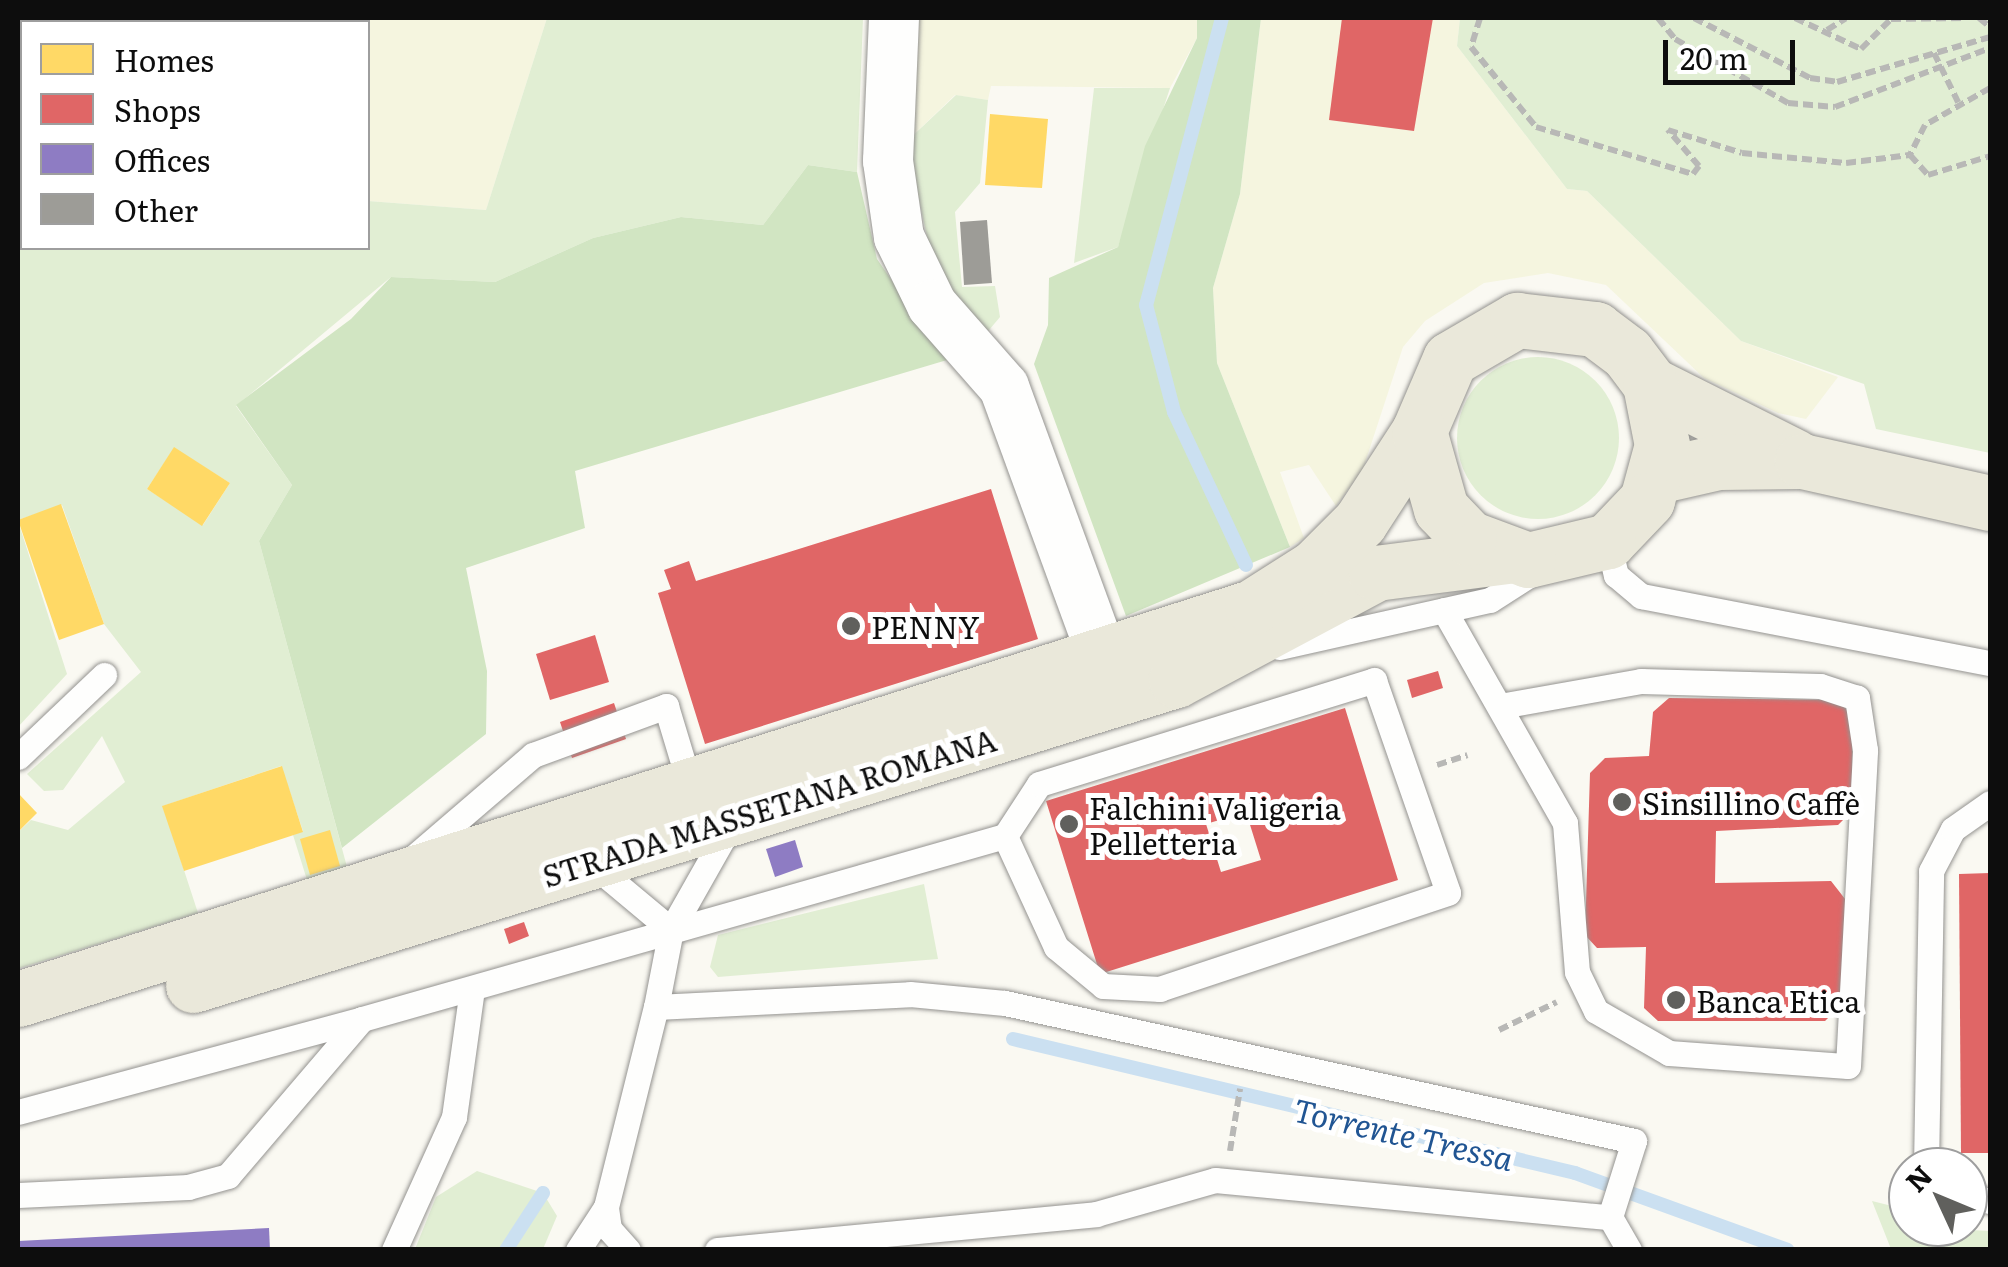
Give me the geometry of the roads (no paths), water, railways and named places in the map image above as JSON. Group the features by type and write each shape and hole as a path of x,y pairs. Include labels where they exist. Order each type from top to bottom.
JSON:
{"main road":[{"name":"STRADA MASSETANA ROMANA","path":"19,1005 591,863 712,805 1228,618 1300,578 1360,522 1419,431 1450,359 1517,320 1595,330 1650,384 1802,461"},
{"path":"1608,541 1657,476 1662,445 1650,384"},
{"path":"1419,431 1441,509 1528,558"},
{"name":"STRADA MASSETANA ROMANA","path":"1657,476 1718,462 1802,461 1990,503"},
{"name":"STRADA MASSETANA ROMANA","path":"19,1005 392,883 712,805 1240,653 1376,574 1528,558 1608,541"}],"street":[{"path":"894,18 888,161 898,237 932,305 1004,387 1104,660"}],"lane":[{"path":"1608,541 1616,575 1642,596 1990,664"},
{"path":"1240,653 1506,593 1528,558"},
{"path":"1444,610 1565,823 1582,989 1610,1025 1669,1053 1848,1066 1862,708 1840,688 1642,681 1501,706"},
{"path":"18,757 104,676"},
{"path":"18,1112 472,990 1005,836 1026,797 1060,773 1374,680 1448,892 1175,985 1119,990 1083,976 1056,947 1005,836"},
{"path":"392,883 445,822 533,756 666,706 712,805 670,930 656,1006 606,1207 578,1250"},
{"path":"1926,1147 1931,871 1953,829 1990,803"},
{"path":"591,863 670,930"},
{"path":"394,1250 454,1117 472,990"},
{"path":"656,1006 910,994 990,1000 1634,1141 1610,1216 1629,1250"},
{"path":"18,1195 228,1176 362,1018"},
{"path":"717,1250 1096,1214 1215,1180 1610,1216"},
{"path":"606,1207 609,1228 628,1250"}],"waterway":[{"path":"1222,18 1146,305 1174,412 1246,565"},
{"name":"Torrente Tressa","path":"1013,1039 1575,1173 1788,1250"},
{"name":"Torrente Tressa","path":"506,1250 543,1193"}],"place":[{"name":"PENNY","path":"851,626"},
{"name":"Sinsillino Caffè","path":"1622,802"},
{"name":"Falchini Valigeria Pelletteria","path":"1069,824"},
{"name":"Banca Etica","path":"1676,1000"}]}
